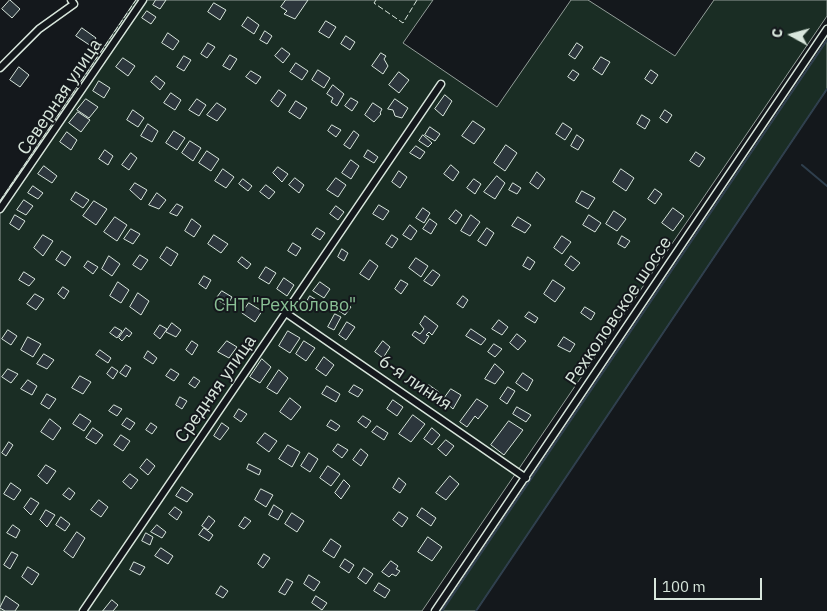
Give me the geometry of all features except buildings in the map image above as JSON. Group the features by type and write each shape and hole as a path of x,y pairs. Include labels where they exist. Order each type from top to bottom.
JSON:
{"street":[{"path":"0,68 39,29 74,4 71,0"},
{"name":"Северная улица","path":"0,210 143,0"},
{"name":"Рехколовское шоссе","path":"435,611 827,29"},
{"name":"Средняя улица","path":"83,611 124,547 441,84"},
{"name":"6-я линия","path":"286,313 526,478"}],"green space":[{"name":"СНТ \"Рехколово\"","path":"136,0 433,0 403,43 497,107 571,0 588,0 675,56 714,0 827,0 827,16 422,611 0,611 0,201"},
{"path":"827,40 827,89 476,611 442,611"}],"waterway":[{"path":"442,611 827,40"},
{"path":"476,611 827,89"},
{"path":"802,165 827,186"}],"fence":[{"path":"0,201 136,0"},
{"path":"376,0 374,3 403,23 417,0"}]}
